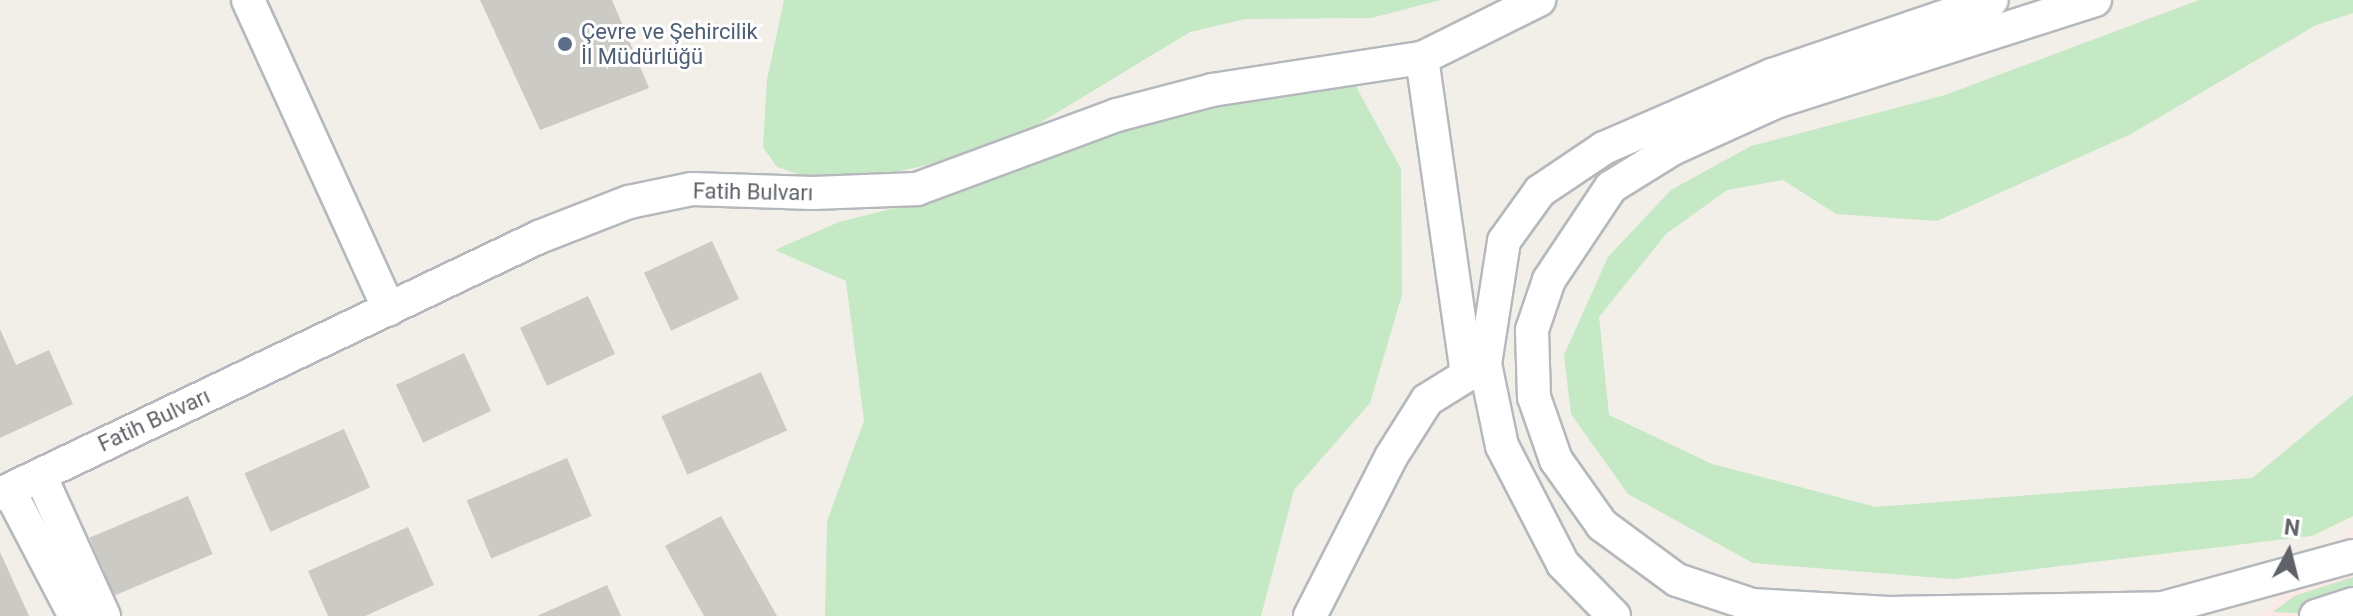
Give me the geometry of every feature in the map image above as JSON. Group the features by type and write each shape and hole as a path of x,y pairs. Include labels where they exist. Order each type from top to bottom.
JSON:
{"street":[{"path":"248,0 389,309"},
{"name":"Fatih Bulvarı","path":"5,492 539,237 629,202 692,189 813,193 917,189 1117,115 1212,90 1422,58 1539,0"},
{"path":"1310,616 1419,411 1427,400 1476,370 1504,241 1540,191 1604,148 1772,75 1992,0"},
{"path":"2095,0 1776,102 1674,148 1611,187 1549,280 1532,330 1534,397 1556,460 1602,525 1677,580 1752,605 1889,613 2040,614 2230,604 2353,556"},
{"path":"1422,58 1476,370 1502,446 1563,564 1614,616"},
{"path":"40,475 104,616"},
{"path":"5,492 75,616"},
{"path":"2316,616 2353,604"}],"shaded area":[{"path":"2353,529 2353,616 2259,616"}],"green space":[{"path":"784,0 1441,0 1371,18 1245,19 1190,32 1025,132 964,157 895,172 805,176 777,167 763,147 767,80"},
{"path":"2199,0 2353,0 2353,13 2316,25 2131,134 1937,221 1836,214 1783,180 1727,190 1666,234 1599,317 1609,415 1712,464 1876,507 2252,478 2353,395 2353,516 2312,536 1953,579 1753,563 1628,494 1571,414 1564,355 1608,257 1671,190 1751,146 1945,95"},
{"path":"1346,68 1401,169 1402,295 1370,403 1294,490 1261,616 825,616 827,521 864,421 846,281 775,250 839,222 939,197 1099,136"},
{"path":"2353,577 2353,616 2273,612 2294,596"}],"building":[{"name":"Çevre ve Şehircilik İl Müdürlüğü","path":"480,0 612,0 649,88 540,130"},
{"path":"712,241 739,299 671,331 644,273"},
{"path":"588,296 615,354 547,386 520,328"},
{"path":"0,329 16,365 49,350 73,404 0,438"},
{"path":"464,353 491,411 423,443 396,385"},
{"path":"761,372 787,430 687,475 661,416"},
{"path":"344,429 370,487 270,532 244,473"},
{"path":"567,458 592,516 491,559 467,501"},
{"path":"188,496 213,554 114,596 90,538"},
{"path":"721,516 777,616 704,616 665,546"},
{"path":"408,527 434,585 365,616 328,616 308,571"},
{"path":"0,552 29,616 0,616"},
{"path":"607,585 621,616 537,616"}],"place":[{"name":"Çevre ve Şehircilik İl Müdürlüğü","path":"565,44"}]}
